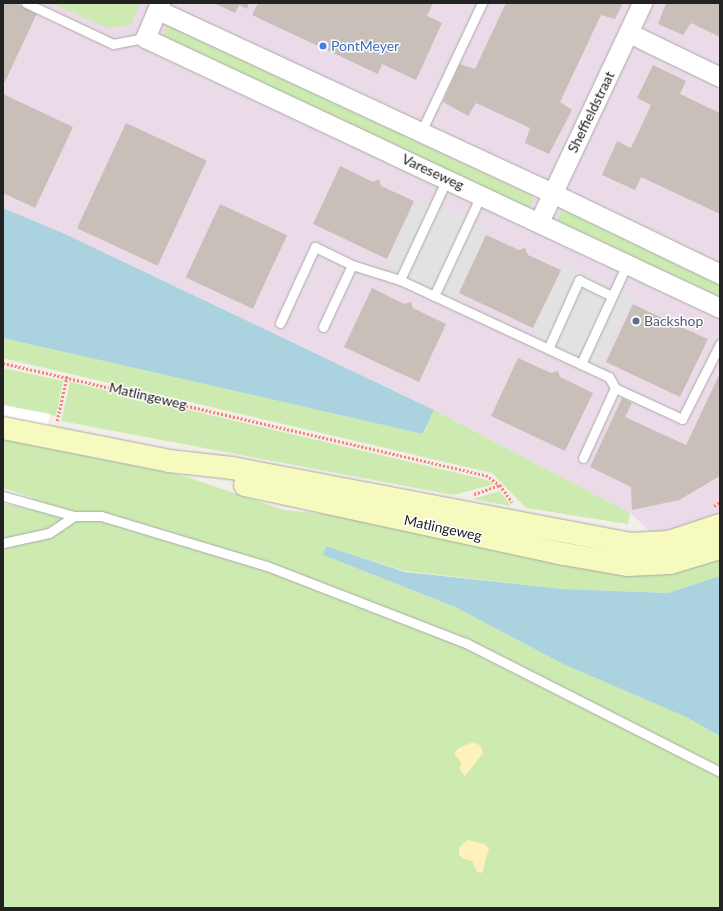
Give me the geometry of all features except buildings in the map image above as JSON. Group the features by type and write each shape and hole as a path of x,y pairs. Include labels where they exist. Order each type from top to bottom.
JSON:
{"main road":[{"name":"Matlingeweg","path":"3,428 51,429 272,491 564,554 627,565 670,563 720,548"},
{"name":"Matlingeweg","path":"169,461 232,468 630,544 669,542 720,525"}],"street":[{"name":"Sheffieldstraat","path":"539,222 642,3"},
{"path":"145,38 159,6 720,274"},
{"path":"629,33 720,77"},
{"name":"Vareseweg","path":"145,38 720,308"}],"lane":[{"path":"26,3 113,44 145,38"},
{"path":"421,132 482,3"},
{"path":"400,280 447,179"},
{"path":"434,296 481,195"},
{"path":"280,323 314,247 352,264 400,280 609,377 616,388 682,419 720,344"},
{"path":"323,327 352,264"},
{"path":"581,364 627,264"},
{"path":"548,349 579,280 612,296"},
{"path":"583,458 616,388"},
{"path":"3,496 74,516 101,516 267,566 466,643 720,772"},
{"path":"3,543 49,533 74,516"}],"path":[{"name":"Matlingeweg","path":"3,363 67,376 486,475 500,485 514,504"},
{"path":"51,429 67,376"},
{"path":"470,496 500,485"}],"shaded area":[{"path":"3,3 720,3 720,596 630,513 434,410 63,233 3,208"},
{"path":"418,197 488,230 455,300 385,268"},
{"path":"565,265 634,297 601,368 532,336"}],"green space":[{"path":"51,3 140,3 131,25 108,28"},
{"path":"169,26 531,195 533,197 531,206 528,209 163,38 165,29"},
{"path":"566,211 720,285 720,299 556,222 561,212"},
{"path":"3,338 424,434 434,410 630,513 628,524 526,508 492,473 3,358"},
{"path":"3,368 63,381 56,416 3,405"},
{"path":"70,382 487,480 495,484 453,495 61,421"},
{"path":"3,439 184,476 284,510 341,516 607,571 720,556 720,576 668,593 563,589 405,571 326,546 323,555 455,607 563,664 686,717 720,736 720,908 3,908 3,503 31,510 33,498 3,488"},
{"path":"500,491 511,506 472,499"}],"sand":[{"path":"473,742 481,746 483,753 465,776 460,770 461,763 454,753 459,748"},
{"path":"467,840 484,844 489,848 482,873 477,872 472,861 462,858 459,854 459,848"}],"water":[{"path":"3,208 63,233 434,410 423,434 3,338"},
{"path":"326,546 405,572 563,589 668,593 720,576 720,736 686,717 563,664 455,607 323,555"}],"pier":[{"path":"3,405 50,414 43,447 3,439"}],"place":[{"name":"PontMeyer","path":"323,46"},
{"name":"Backshop","path":"636,321"}]}
